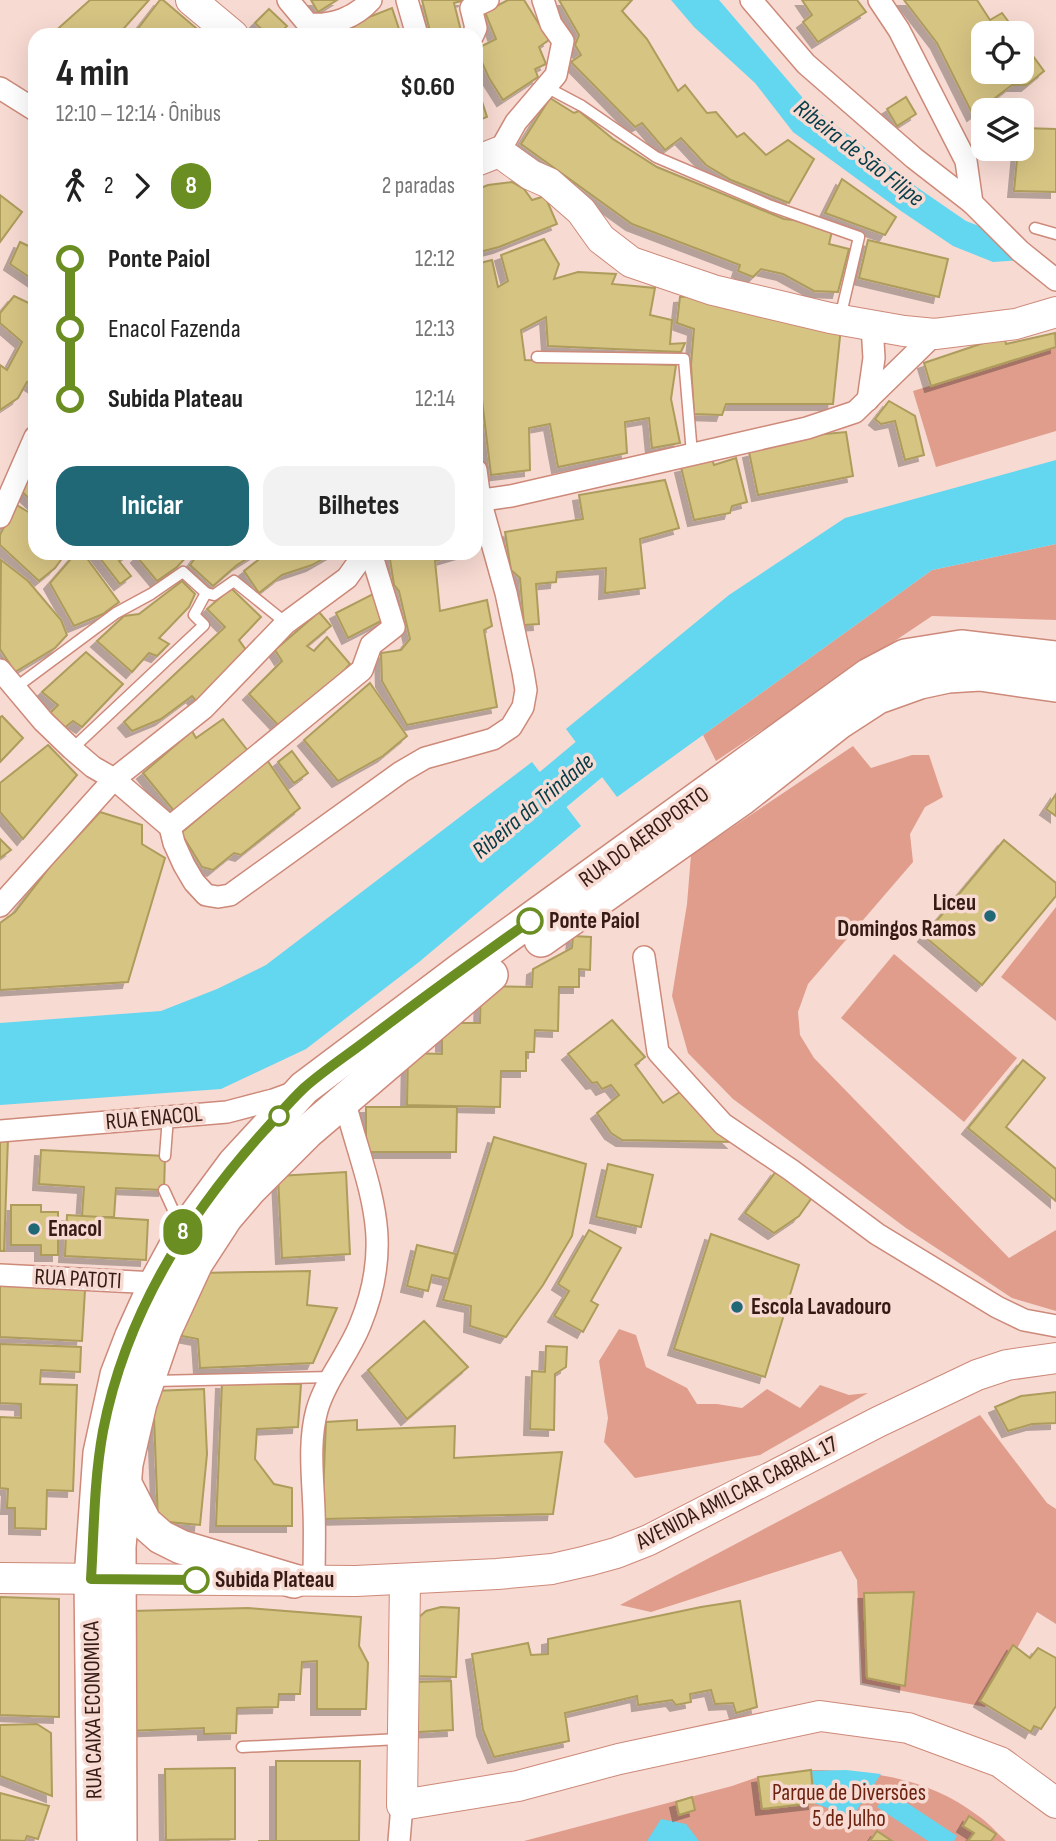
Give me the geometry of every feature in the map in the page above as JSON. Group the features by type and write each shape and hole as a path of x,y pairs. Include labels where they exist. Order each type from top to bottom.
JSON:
{"main road":[{"name":"RUA DO AEROPORTO","path":"105,1579 97,1480 103,1432 117,1375 156,1283 183,1233 226,1174 304,1088 703,793 837,697 888,665 905,656 961,647 1056,658"},
{"name":"RUA DO AEROPORTO","path":"105,1579 125,1483 128,1448 146,1381 165,1330 191,1272 226,1217 282,1156 477,985 741,799 838,723 878,697 920,682 947,676 980,674 1056,685"},
{"path":"125,1483 145,1522 161,1537 181,1547 304,1580"},
{"name":"RUA CAIXA ECONOMICA","path":"94,1841 105,1579"},
{"path":"105,1579 120,1841"}],"street":[{"path":"191,0 225,28"},
{"path":"288,0 308,24 330,26 364,8 371,0"},
{"path":"407,0 415,28"},
{"path":"476,28 471,8 488,0"},
{"path":"543,0 551,24 563,41 556,75 488,156 549,183 581,211 601,239 631,262 713,290 840,320 935,334 1016,324 1056,312"},
{"path":"751,0 806,64 914,158 972,203 1020,251 1056,280"},
{"path":"879,0 899,30 966,160 972,203"},
{"path":"0,88 28,106"},
{"path":"868,400 874,358 872,325"},
{"path":"483,500 807,428 855,412 935,334"},
{"path":"0,517 28,454"},
{"path":"0,670 7,694 93,767 114,779 170,827 174,843 194,882 206,895 230,895 401,772 425,758 493,739 511,727 523,707 526,690 506,593 483,517"},
{"path":"0,906 114,779 204,708 286,623 347,578 360,560"},
{"path":"170,827 362,670 371,645 394,627 374,560"},
{"path":"644,957 658,1052 723,1124 888,1241 998,1307 1024,1320 1056,1326"},
{"name":"RUA ENACOL","path":"0,1131 227,1112 304,1088"},
{"path":"304,1580 313,1432 317,1411 332,1377 359,1329 368,1306 379,1259 374,1200 344,1099"},
{"name":"RUA PATOTI","path":"0,1275 156,1283"},
{"name":"AVENIDA AMILCAR CABRAL 17","path":"0,1578 405,1579 552,1569 615,1553 649,1540 878,1422 977,1375 1007,1365 1056,1358"},
{"path":"399,1841 402,1805 405,1579"},
{"path":"402,1805 518,1786 619,1759 820,1716 908,1728 919,1732 1000,1762 1056,1803"}],"lane":[{"path":"547,87 582,106 656,157 771,206 859,237 840,320"},
{"path":"1035,229 1056,234"},
{"path":"537,357 684,359 692,454"},
{"path":"7,694 116,612 151,594 183,572 206,593 214,595 234,581 286,623"},
{"path":"72,749 204,625 194,615 206,593"},
{"path":"165,1156 168,1117"},
{"path":"164,1190 183,1233"},
{"path":"146,1381 332,1377"},
{"path":"242,1747 402,1739"}],"green space":[{"path":"1056,347 1056,431 936,467 913,391"},
{"path":"1056,544 1056,620 932,616 716,761 703,735 932,570"},
{"path":"853,746 871,768 912,755 929,755 943,797 925,807 910,834 913,862 808,984 798,1012 800,1035 814,1058 1009,1258 1056,1230 1056,1311 1012,1298 906,1228 733,1099 688,1053 672,996 687,904 691,855"},
{"path":"1056,907 1056,1021 1001,977"},
{"path":"894,954 1017,1058 964,1122 841,1018"},
{"path":"619,1329 636,1335 646,1367 687,1388 697,1404 742,1408 767,1389 800,1408 820,1385 849,1395 868,1393 760,1455 635,1478 604,1442 608,1418 599,1361"},
{"path":"980,1415 1047,1503 1056,1509 1056,1624 1037,1612 985,1707 862,1683 857,1580 841,1551 651,1612 620,1605"},
{"name":"Parque de Diversões 5 de Julho","path":"811,1770 877,1774 939,1792 985,1821 1006,1841 524,1841 758,1777"}],"water":[{"name":"Ribeira de São Filipe","path":"671,0 719,0 808,104 966,221 1023,243 1056,266 1056,278 1020,260 993,262 953,246 901,211 793,132 755,83 694,27"},
{"path":"1056,460 1056,544 932,570 617,797 566,729 729,595 845,518"},
{"path":"532,762 581,826 419,962 306,1049 221,1089 0,1105 0,1023 161,1011 217,989 266,965"},
{"path":"846,1770 881,1774 852,1817 814,1803 811,1771"},
{"path":"889,1791 957,1836 954,1841 928,1841 877,1807"},
{"path":"661,1819 686,1824 699,1841 647,1841"}],"building":[{"path":"90,0 149,0 124,28 59,28"},
{"path":"160,0 163,0 196,28 138,28"},
{"path":"311,0 337,0 318,12"},
{"path":"422,0 465,0 454,3 460,28 429,28"},
{"path":"508,0 524,0 549,40 539,47 546,64 535,69 538,77 503,100 483,65 483,46 496,39 485,12"},
{"path":"559,0 632,0 622,11 647,39 678,91 685,85 707,113 716,112 737,137 744,133 766,155 788,140 814,159 789,203 731,180 706,165 681,138 665,150 642,123 635,127 571,62 581,55 575,45 579,35"},
{"path":"802,0 857,0 866,12 818,42 803,22 812,15"},
{"path":"904,0 977,0 990,20 1002,13 1008,21 971,21 971,84 1028,84 1012,85 995,98 971,98 971,111 937,43"},
{"path":"392,8 399,28 341,28"},
{"path":"269,9 287,26 260,28 255,23"},
{"path":"1034,57 1044,71 1034,79"},
{"path":"906,97 916,114 897,126 887,109"},
{"path":"550,98 574,113 579,111 613,139 657,167 784,219 832,231 829,244 849,249 838,292 814,291 783,274 761,269 753,277 738,271 740,265 632,224 521,144"},
{"path":"1034,128 1056,129 1056,192 1014,191 1017,161 1034,161"},
{"path":"842,179 896,217 885,235 825,213"},
{"path":"512,182 524,189 532,200 545,196 557,224 483,251 483,187"},
{"path":"0,195 22,212 0,242"},
{"path":"544,239 559,264 554,279 578,272 616,274 612,284 655,288 650,315 672,320 670,344 685,343 681,352 548,346 546,317 521,330 525,360 676,365 671,399 680,443 652,448 649,418 625,422 627,453 558,467 550,424 529,428 530,470 491,475 483,408 483,262 492,260 498,287 508,281 501,255"},
{"path":"868,240 948,259 939,297 859,278"},
{"path":"20,242 28,246 28,276 10,264"},
{"path":"704,295 841,327 833,404 726,404 722,415 694,414 691,365 694,329 677,323 680,297"},
{"path":"14,296 28,303 28,383 18,398 0,410 0,365 7,370 22,342 0,323 0,313"},
{"path":"1055,333 1056,347 931,386 924,363 1004,336 1006,344"},
{"path":"889,401 915,416 924,455 905,460 895,421 881,424 875,419"},
{"path":"846,432 853,476 758,495 749,452 814,435"},
{"path":"736,458 747,502 732,506 730,513 694,520 681,467 712,459 714,465"},
{"path":"27,473 28,497 19,489"},
{"path":"665,480 679,528 640,539 645,588 605,593 606,568 557,572 556,582 536,584 539,624 524,625 520,578 511,570 505,532 583,519 579,495"},
{"path":"15,504 28,512 28,560 61,560 39,581 0,545 0,535"},
{"path":"1,560 28,581 61,620 67,635 55,648 15,672 0,649"},
{"path":"70,560 88,560 119,602 103,614 74,626 50,583"},
{"path":"101,560 120,560 131,576 120,584"},
{"path":"140,560 184,560 177,567 157,581"},
{"path":"194,560 245,560 213,586 190,565"},
{"path":"258,560 321,560 282,575 259,593 244,571"},
{"path":"390,560 438,560 435,561 440,611 487,600 492,626 484,630 497,707 407,725 382,681 381,653 401,650 410,639 399,591 394,585"},
{"path":"182,581 195,594 189,607 159,638 169,644 157,656 149,653 132,672 97,641 124,616 139,614"},
{"path":"231,588 261,617 239,640 246,650 197,702 192,696 161,719 132,731 124,722 225,627 207,609"},
{"path":"373,594 385,619 348,638 336,613"},
{"path":"319,612 331,626 307,646 314,651 327,637 350,664 335,681 279,726 249,694 282,661 275,650"},
{"path":"86,652 123,684 82,727 73,721 62,730 47,716 58,705 42,692"},
{"path":"370,683 407,736 383,756 338,781 304,740"},
{"path":"0,717 23,738 0,762"},
{"path":"223,719 248,751 174,811 143,773 192,731 196,738"},
{"path":"48,745 77,775 23,839 0,812 0,783"},
{"path":"292,751 308,773 294,783 278,762"},
{"path":"267,760 300,808 241,855 234,853 213,870 202,867 181,833"},
{"path":"1056,794 1056,816 1046,809"},
{"path":"100,812 142,825 142,844 165,858 128,982 0,990 0,923 15,912 52,864"},
{"path":"0,839 11,850 0,858"},
{"name":"Liceu Domingos Ramos","path":"1004,840 1056,883 1056,896 982,985 924,936"},
{"path":"573,936 591,937 590,970 579,969 579,987 559,987 558,1031 535,1030 534,1052 526,1052 526,1071 501,1071 500,1107 407,1105 408,1053 442,1054 442,1023 480,1023 481,986 532,987 533,969 572,948"},
{"path":"612,1020 645,1057 635,1065 663,1103 680,1092 732,1142 622,1140 611,1133 597,1113 619,1095 611,1085 602,1089 597,1082 592,1083 568,1054"},
{"path":"1023,1060 1045,1078 1006,1127 1056,1169 1056,1201 968,1128"},
{"path":"366,1107 457,1107 456,1152 366,1152"},
{"path":"494,1137 586,1164 572,1236 543,1285 506,1337 470,1326 471,1306 443,1300"},
{"path":"0,1138 8,1138 4,1251 0,1251"},
{"name":"Enacol","path":"41,1150 165,1156 164,1190 116,1188 114,1217 82,1217 84,1187 39,1184"},
{"path":"608,1164 653,1175 641,1227 596,1217"},
{"path":"777,1170 813,1196 799,1216 774,1233 745,1213"},
{"path":"346,1172 350,1254 282,1258 278,1176"},
{"name":"Enacol","path":"11,1205 41,1205 41,1212 58,1212 58,1255 41,1255 41,1245 11,1245"},
{"path":"67,1215 148,1220 146,1260 65,1256"},
{"path":"589,1230 621,1248 591,1301 598,1305 583,1332 554,1316 569,1291 558,1284"},
{"name":"Escola Lavadouro","path":"711,1234 799,1265 765,1377 674,1349"},
{"path":"417,1245 456,1254 449,1279 432,1275 428,1291 407,1286"},
{"path":"310,1271 307,1305 337,1308 313,1363 200,1368 198,1339 182,1336 182,1317 198,1273"},
{"path":"0,1285 85,1290 82,1341 0,1337"},
{"path":"424,1321 468,1367 407,1419 368,1370"},
{"path":"0,1344 81,1347 80,1372 41,1370 40,1384 77,1385 73,1491 47,1490 46,1529 15,1528 15,1508 7,1508 8,1489 0,1488 0,1417 21,1418 21,1404 0,1403"},
{"path":"546,1346 567,1347 566,1367 555,1374 554,1430 530,1429 532,1371 545,1372"},
{"path":"222,1383 301,1384 298,1427 257,1429 255,1459 274,1484 292,1488 292,1526 216,1526"},
{"path":"204,1389 207,1454 200,1525 158,1521 153,1391"},
{"path":"1056,1392 1056,1423 1032,1424 1008,1431 995,1407 1021,1396"},
{"path":"357,1420 357,1430 455,1426 454,1458 562,1452 553,1514 322,1519 326,1422"},
{"path":"914,1592 905,1686 867,1678 864,1593"},
{"path":"0,1597 59,1599 59,1717 0,1715"},
{"path":"740,1601 757,1707 736,1713 733,1703 715,1704 711,1690 690,1694 691,1702 676,1705 672,1700 638,1705 637,1696 565,1713 569,1741 494,1757 483,1730 472,1654 528,1643 531,1655 548,1654 548,1639"},
{"path":"441,1607 459,1608 456,1677 414,1676 418,1618 426,1611"},
{"path":"248,1608 361,1617 359,1646 368,1663 366,1709 317,1709 317,1661 302,1662 300,1694 279,1694 278,1707 237,1708 236,1733 204,1734 204,1728 125,1731 132,1611"},
{"path":"1013,1645 1030,1658 1038,1648 1056,1658 1056,1706 1041,1729 1034,1726 1031,1732 980,1701"},
{"path":"451,1681 453,1730 418,1732 416,1682"},
{"path":"37,1724 51,1733 52,1796 0,1776 0,1725"},
{"path":"276,1761 360,1761 359,1841 276,1841"},
{"path":"235,1768 235,1839 166,1840 165,1769"},
{"path":"811,1770 814,1803 762,1809 758,1777"},
{"path":"0,1793 49,1806 38,1839 27,1836 25,1841 0,1840"},
{"path":"692,1797 695,1810 679,1815 676,1802"},
{"path":"969,1816 996,1834 991,1841 968,1841 974,1833 963,1826"},
{"path":"877,1831 892,1841 870,1841"}],"waterway":[{"name":"Ribeira da Trindade","path":"508,827 634,722"}],"bus line":[{"name":"8","path":"196,1580 91,1579 97,1480 108,1410 132,1335 170,1257 183,1233 218,1183 304,1088 530,921"}],"place":[{"name":"Liceu Domingos Ramos","path":"990,916"},
{"name":"Ponte Paiol","path":"530,921"},
{"name":"Enacol","path":"34,1229"},
{"name":"Escola Lavadouro","path":"737,1307"},
{"name":"Subida Plateau","path":"196,1580"}]}
